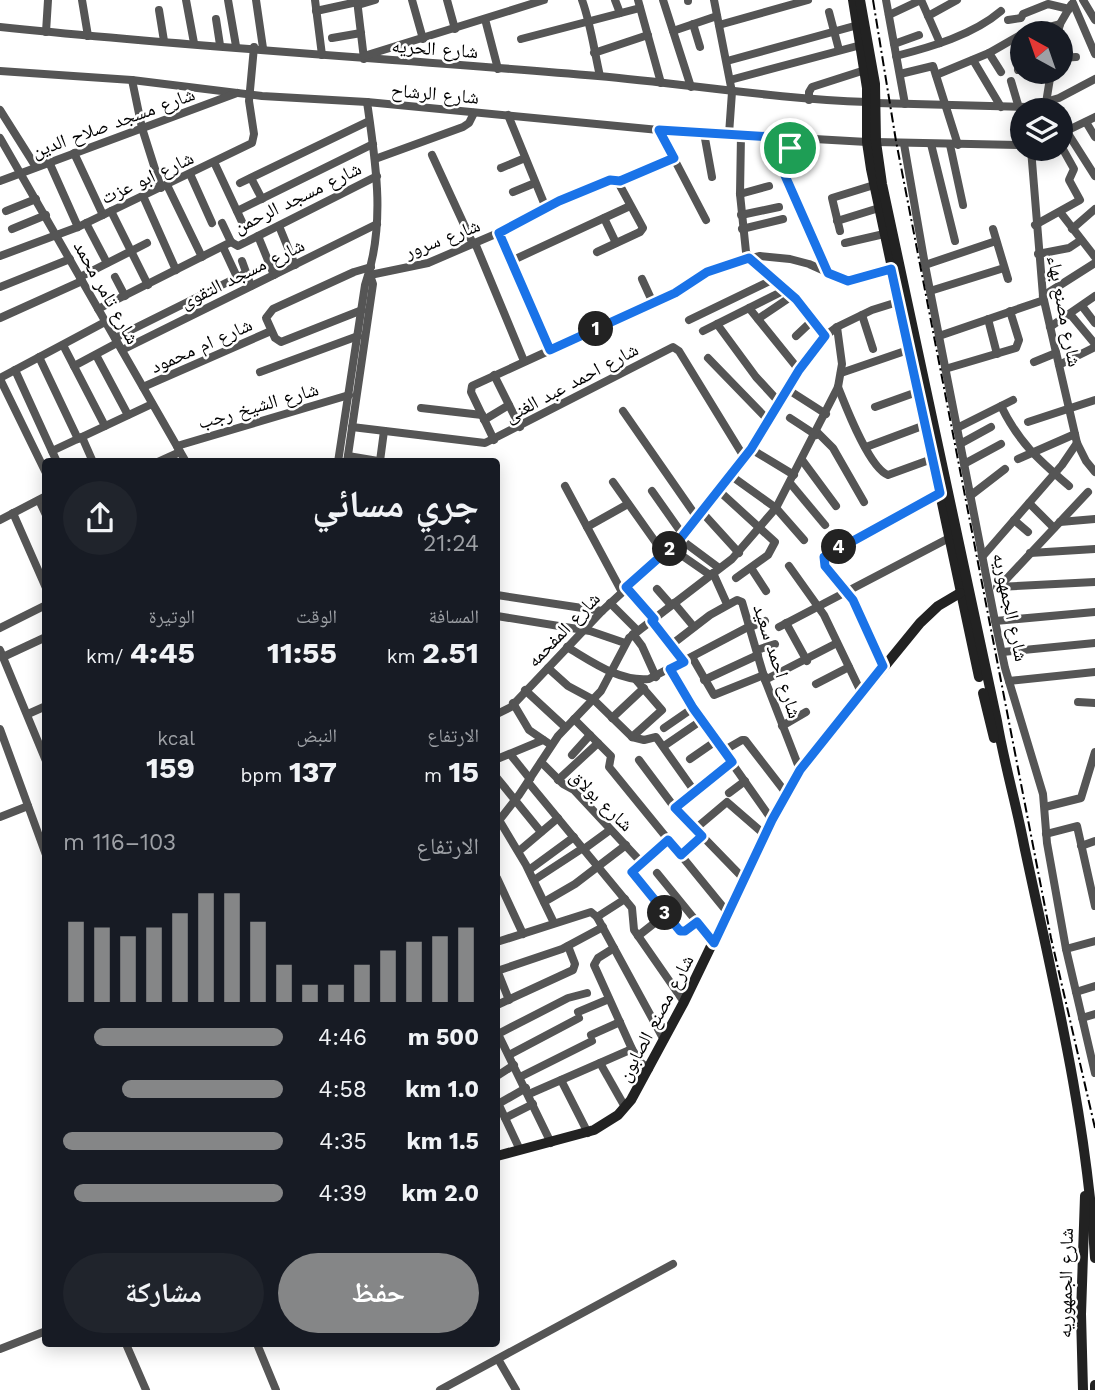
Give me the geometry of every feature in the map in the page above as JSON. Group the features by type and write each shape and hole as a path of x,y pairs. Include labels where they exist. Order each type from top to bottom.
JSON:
{"main road":[{"name":"شارع الجمهوريه","path":"853,0 872,102"},
{"name":"شارع الجمهوريه","path":"860,0 872,102 874,185 891,269 902,300 908,350 932,459 953,536 960,593 975,643"},
{"name":"شارع الجمهوريه","path":"871,142 991,726 1002,756 1024,842 1062,1025 1091,1175 1095,1258"},
{"name":"شارع مصنع الصابون","path":"500,1155 588,1133 610,1121 625,1107 649,1069 684,1002 772,820 800,770 861,692 929,614 960,593"},
{"name":"شارع الجمهوريه","path":"1083,1390 1082,1288 1091,1175"}],"street":[{"path":"46,32 48,0"},
{"path":"82,0 88,36"},
{"path":"186,0 194,43"},
{"path":"228,0 236,46"},
{"path":"251,91 257,50 256,0"},
{"path":"315,0 321,54"},
{"path":"316,11 376,0"},
{"path":"412,0 423,39"},
{"path":"447,0 455,29"},
{"path":"357,2 364,57 485,19 528,2 544,0"},
{"path":"582,0 600,76"},
{"path":"615,0 620,13"},
{"path":"663,0 691,87"},
{"path":"673,31 693,24 718,21 808,0"},
{"path":"886,0 905,104"},
{"path":"889,15 921,0 940,43"},
{"path":"928,16 957,0"},
{"path":"1083,0 1095,20"},
{"path":"717,1 718,21 732,94 729,134"},
{"path":"521,39 620,13 639,4 661,83"},
{"path":"1008,20 1021,18 1048,4 1072,4"},
{"path":"1062,21 1072,4"},
{"path":"1072,4 1095,54"},
{"path":"159,10 164,41"},
{"path":"896,56 940,43 986,22 1000,10"},
{"path":"829,12 839,50"},
{"path":"216,19 220,45"},
{"path":"485,19 498,69"},
{"path":"693,24 700,47"},
{"path":"727,61 858,25"},
{"name":"شارع الحريه","path":"0,27 600,76 732,94 809,100 1010,107"},
{"path":"332,38 361,33"},
{"path":"594,53 648,35"},
{"path":"894,44 919,35"},
{"path":"936,75 973,61 1010,41"},
{"path":"747,43 750,55"},
{"path":"730,80 861,45"},
{"path":"989,53 1001,72"},
{"path":"973,61 1001,107"},
{"path":"900,74 932,65 946,106 963,205"},
{"path":"809,100 808,92 812,87 865,70"},
{"name":"شارع الرشاح","path":"0,71 132,80 237,93 251,91 659,130 871,142 897,141 904,144 1010,145"},
{"name":"شارع الحريه","path":"1056,98 1095,79"},
{"path":"132,80 142,128 164,186 202,257"},
{"name":"شارع ابو عزت","path":"0,256 82,225 252,143 254,134 249,112 251,91"},
{"name":"شارع مسجد صلاح الدين","path":"0,181 237,93"},
{"path":"339,458 377,224 376,159 367,102"},
{"path":"0,110 36,167"},
{"path":"376,159 463,127 469,123 474,113"},
{"path":"508,115 546,208"},
{"path":"1073,128 1095,117"},
{"path":"240,183 369,121"},
{"path":"1086,122 1095,137"},
{"path":"659,130 706,220"},
{"path":"704,133 712,177"},
{"path":"741,135 741,215 749,258 792,296 825,336"},
{"name":"شارع تامر محمد","path":"0,138 184,458"},
{"path":"789,138 789,152 780,158 779,162 828,273"},
{"path":"237,211 373,144"},
{"name":"شارع الجمهوريه","path":"904,144 995,621 1045,807 1046,834 1066,949 1082,1018 1093,1049 1095,1073"},
{"path":"931,144 955,241"},
{"path":"1073,145 1095,176"},
{"path":"74,153 131,250 148,285"},
{"path":"432,155 524,361"},
{"path":"501,168 525,158"},
{"name":"شارع سرور","path":"271,331 266,318 268,313 354,272 421,266 499,233 546,208 610,180 618,182 674,158"},
{"name":"شارع مصنع بهاء","path":"1032,161 1043,298 1076,439 1095,472"},
{"path":"1035,225 1080,199 1069,180 1074,169 1070,161"},
{"path":"50,162 82,225 107,263"},
{"path":"214,162 243,224"},
{"path":"190,174 217,223 237,277"},
{"name":"شارع مسجد الرحمن","path":"98,309 227,245 237,246 279,226 377,176"},
{"path":"251,178 262,199"},
{"path":"597,252 642,230 640,221 618,182"},
{"path":"513,192 535,183"},
{"path":"840,231 833,197 874,185"},
{"path":"740,194 769,186"},
{"path":"143,197 176,270"},
{"path":"6,211 36,199"},
{"path":"511,261 630,206"},
{"path":"741,215 779,207"},
{"path":"837,221 879,208"},
{"path":"1060,212 1095,257"},
{"path":"1072,229 1094,212"},
{"path":"12,229 46,215"},
{"path":"604,218 616,243"},
{"path":"742,229 783,219"},
{"name":"شارع مسجد التقوى","path":"118,344 251,286 377,224"},
{"path":"279,226 295,265"},
{"path":"993,229 1008,279"},
{"path":"499,233 550,350"},
{"path":"845,243 884,234"},
{"path":"258,236 274,275"},
{"path":"925,265 996,240"},
{"path":"1038,254 1071,247 1080,240"},
{"path":"0,318 81,279 146,243"},
{"path":"0,287 70,258"},
{"path":"494,440 471,387 683,289 707,272 749,258 790,259 848,281 891,269"},
{"path":"242,261 251,286"},
{"path":"939,336 1043,298 1095,263"},
{"path":"930,291 1004,268"},
{"path":"347,458 373,284 371,271"},
{"path":"74,366 246,272"},
{"path":"115,277 125,296"},
{"path":"642,279 653,303"},
{"path":"689,320 772,280"},
{"path":"703,331 785,290"},
{"path":"758,319 792,296"},
{"path":"1050,327 1095,296"},
{"name":"شارع المفحمه","path":"500,711 513,704 624,589 682,537 698,513 751,449 799,370 825,336 862,315 902,300"},
{"path":"1082,306 1095,323"},
{"path":"748,308 799,370"},
{"name":"شارع ام محمود","path":"143,387 271,331 279,342 362,310"},
{"path":"945,369 1014,349 1019,344 1010,311"},
{"path":"1059,365 1095,346 1070,314"},
{"path":"862,315 873,349"},
{"path":"988,319 997,354"},
{"path":"796,335 813,320"},
{"path":"42,465 0,379 105,322"},
{"path":"717,324 756,377 779,402"},
{"path":"500,758 547,742 565,727 593,700 612,672 625,643 738,553 761,528 792,479 838,387 841,348 837,327"},
{"path":"260,372 358,336"},
{"path":"63,345 105,426"},
{"name":"شارع احمد عبد الغنى","path":"352,427 477,443 494,440 675,347 744,457"},
{"path":"841,373 908,350"},
{"path":"1034,362 1056,353"},
{"path":"96,355 128,415"},
{"path":"39,357 91,458"},
{"path":"708,358 768,420"},
{"path":"15,370 55,458"},
{"path":"494,375 520,427"},
{"path":"838,387 866,447 882,472 892,474 932,459"},
{"path":"787,389 826,414"},
{"path":"875,407 917,392"},
{"name":"شارع الشيخ رجب","path":"164,458 178,449 349,395"},
{"path":"957,429 1013,400"},
{"path":"1028,422 1095,400"},
{"path":"52,451 152,404"},
{"path":"421,408 483,417 509,405"},
{"path":"1001,406 1015,434 1031,452 1069,485"},
{"path":"622,411 698,513 738,553"},
{"path":"790,418 816,433 833,448 864,502"},
{"path":"866,447 925,425"},
{"path":"960,444 991,427"},
{"path":"382,458 384,431"},
{"path":"1018,459 1031,452 1076,439"},
{"path":"982,557 1055,473 1076,439"},
{"path":"964,464 1000,444"},
{"path":"751,449 792,479 825,525"},
{"path":"802,460 836,506"},
{"path":"970,496 1005,468"},
{"path":"730,475 776,508 804,540"},
{"path":"613,482 664,554"},
{"path":"565,486 624,589 653,620 671,645 688,659 715,695 807,661 837,643"},
{"path":"718,490 774,539 775,546 768,555 736,578"},
{"path":"652,491 682,537 714,572 727,604 671,645"},
{"path":"999,587 1088,492"},
{"path":"883,666 847,592 825,566 823,559 827,554 940,493"},
{"path":"0,520 42,498"},
{"path":"1029,503 1057,525 1095,519"},
{"path":"587,527 628,504"},
{"path":"13,513 42,579"},
{"path":"1014,520 1028,532"},
{"path":"807,661 783,625 953,536"},
{"path":"671,548 714,572"},
{"path":"1030,553 1095,549"},
{"path":"789,566 818,607 861,692"},
{"path":"751,568 766,591"},
{"path":"989,588 1095,582"},
{"path":"657,589 694,627"},
{"path":"500,595 602,611"},
{"name":"شارع احمد سعيد","path":"727,604 741,600 764,677 800,770"},
{"path":"610,603 636,633 656,677"},
{"path":"0,628 42,608"},
{"path":"995,621 1095,612"},
{"path":"500,616 584,630 625,643"},
{"path":"567,647 612,672 635,679 656,677 750,626 765,621"},
{"path":"42,639 2,654 42,751"},
{"path":"704,680 775,643"},
{"path":"1002,652 1095,643"},
{"path":"816,684 849,667"},
{"path":"548,668 568,686 593,700 632,737 644,740 656,737 695,792"},
{"path":"670,669 693,708 772,820"},
{"path":"1009,681 1095,672"},
{"path":"632,737 662,710 635,679"},
{"path":"612,718 644,688"},
{"path":"525,690 565,727"},
{"path":"1078,702 1095,702"},
{"path":"513,704 527,727 547,742"},
{"path":"28,714 42,708"},
{"path":"664,728 693,708"},
{"path":"782,726 806,712"},
{"path":"574,719 611,756 609,766 728,913"},
{"path":"664,746 702,720"},
{"path":"0,729 42,844"},
{"path":"572,755 590,735"},
{"path":"723,751 745,740 786,793"},
{"path":"690,759 716,741"},
{"path":"500,820 541,762 547,742"},
{"path":"558,780 598,743"},
{"path":"510,754 558,818 625,899 634,912 632,925 638,936 684,1002"},
{"path":"1045,807 1081,798 1095,755"},
{"path":"639,760 675,808 744,879"},
{"name":"شارع بولاق","path":"541,762 558,780 572,788 641,862"},
{"path":"675,808 732,762"},
{"path":"681,855 698,832 745,781"},
{"path":"500,784 541,832"},
{"path":"728,798 765,835"},
{"path":"0,817 28,806"},
{"path":"519,851 558,818"},
{"path":"500,825 519,851 554,923"},
{"path":"1046,834 1077,826 1095,906"},
{"path":"534,880 610,830"},
{"path":"529,870 574,837"},
{"path":"668,840 632,871 681,932 697,922"},
{"path":"1081,846 1095,841"},
{"path":"544,902 626,845"},
{"path":"657,873 714,943"},
{"path":"500,884 523,933"},
{"path":"500,941 554,923 594,914 625,899"},
{"path":"594,914 664,1040"},
{"path":"638,936 666,914"},
{"path":"500,970 568,946 603,927"},
{"path":"1066,949 1095,941"},
{"path":"500,1004 573,970 575,964 568,946"},
{"path":"614,948 594,963 632,1049 640,1062 649,1069"},
{"path":"500,978 509,999"},
{"path":"1076,992 1095,986"},
{"path":"500,1038 568,998 587,993"},
{"path":"509,1055 609,999"},
{"path":"1082,1018 1095,1014"},
{"path":"520,1077 620,1022"},
{"path":"500,1041 551,1143"},
{"path":"500,1101 561,1080 632,1049"},
{"path":"600,1063 625,1107"},
{"path":"500,1074 514,1065"},
{"path":"561,1080 588,1133"},
{"path":"505,1118 533,1104"},
{"path":"500,1107 520,1150"},
{"path":"440,1390 673,1264"},
{"path":"0,1349 42,1333"},
{"path":"127,1347 146,1390"},
{"path":"258,1347 275,1390"},
{"path":"498,1359 516,1390"}],"railway":[{"path":"873,0 896,141 1051,938 1095,1128"}],"route":[{"path":"659,130 789,138 790,148 779,162 828,273 848,281 891,269 940,493 824,557 825,566 853,600 883,666 800,770 772,820 714,943 697,922 685,931 680,931 632,872 668,840 681,855 702,836 675,808 732,762 693,708 670,669 684,662 652,621 654,619 626,587 680,539 700,510 751,449 799,370 825,336 796,299 749,258 707,272 675,293 550,350 499,233 559,201 613,179 618,182 674,158 659,130"}]}
